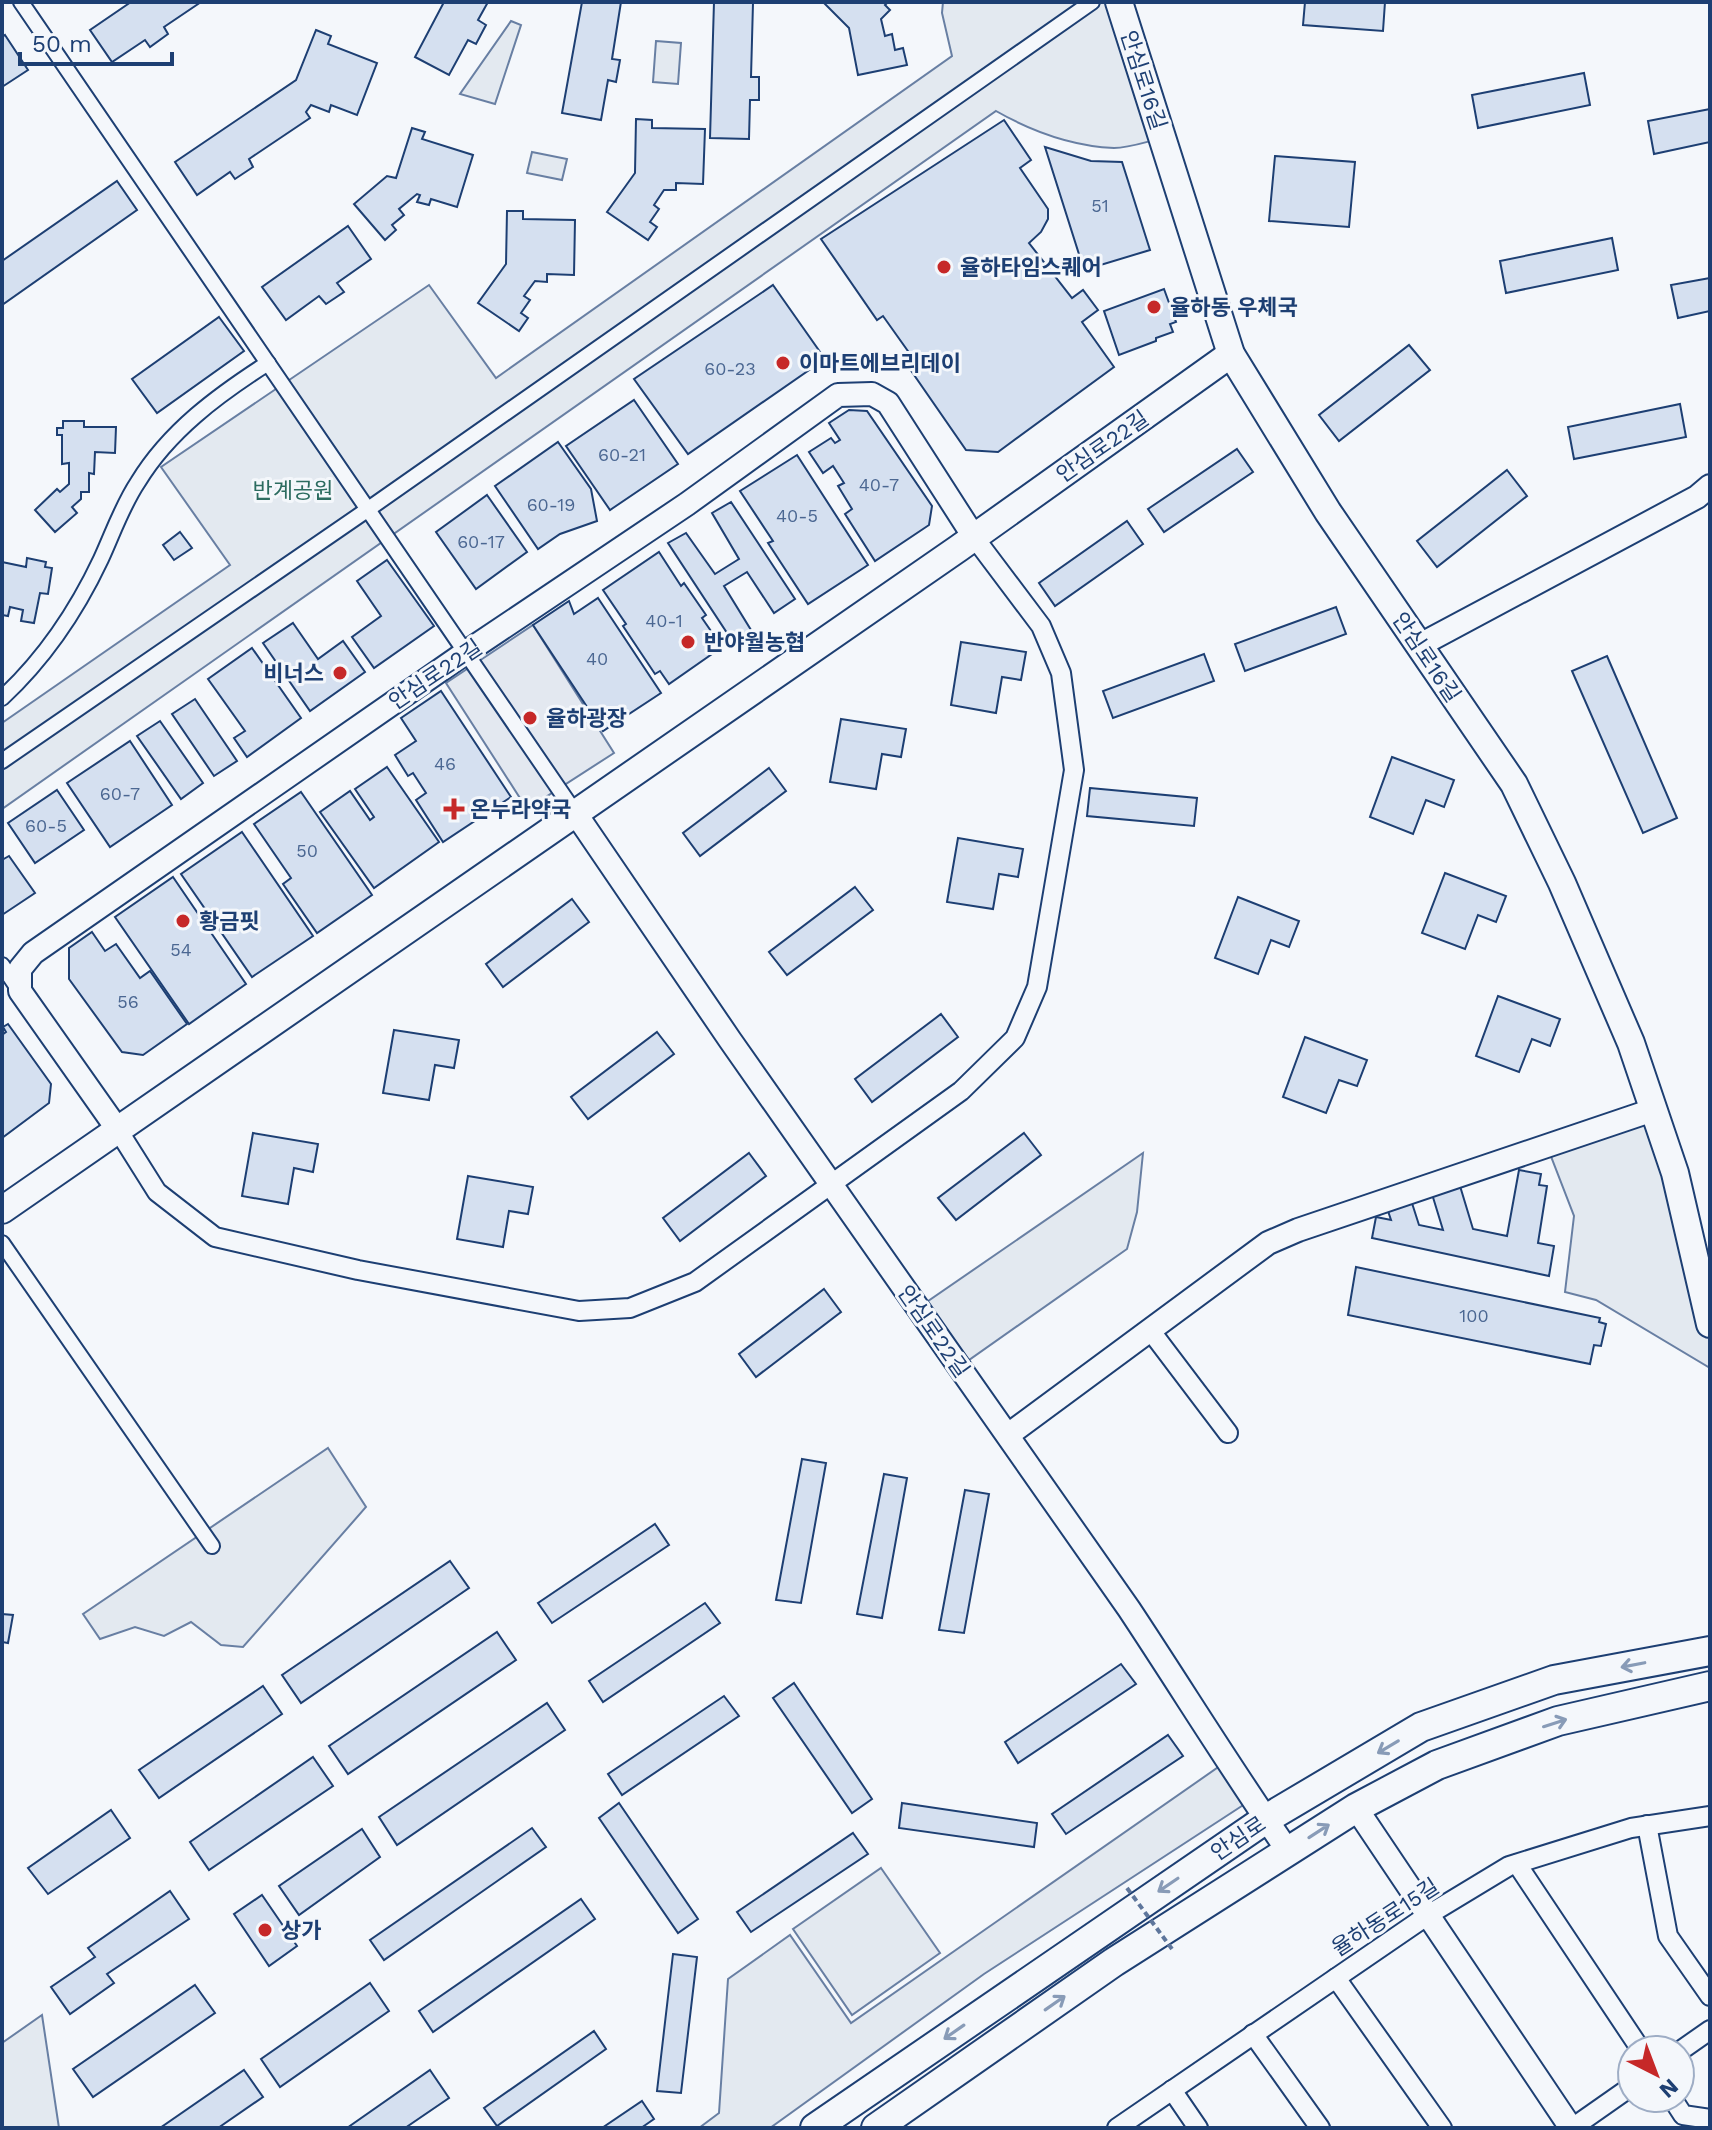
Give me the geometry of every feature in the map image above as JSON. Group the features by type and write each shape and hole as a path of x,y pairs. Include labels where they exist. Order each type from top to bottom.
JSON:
{"main road":[{"name":"안심로16길","path":"1119,2 1231,354 1328,512 1514,784 1562,883 1631,1043 1675,1173 1710,1324"},
{"name":"안심로22길","path":"2,1210 974,537 1231,354"},
{"name":"안심로","path":"815,2128 1266,1819 1421,1727 1554,1680 1710,1651"},
{"name":"안심로","path":"876,2128 1114,1962 1356,1808 1437,1765 1558,1721 1710,1686"}],"street":[{"path":"21,2 576,814"},
{"path":"2,761 367,510 1092,2"},
{"path":"2,698 39,658 74,610 131,493 162,450 184,425 218,397 268,363"},
{"name":"안심로22길","path":"20,991 20,969 33,953 465,653 687,504 838,395 872,394 888,403 974,537"},
{"path":"1420,645 1706,493"},
{"path":"2,965 118,1130 157,1192 215,1237 358,1270 579,1311 630,1308 695,1282 961,1091 1015,1038 1037,987 1074,770 1061,673 1041,626 974,537"},
{"name":"안심로22길","path":"576,814 1129,1609 1251,1800 1288,1851"},
{"path":"1008,1435 1268,1243 1298,1230 1653,1110"},
{"path":"2,1243 212,1546"},
{"path":"1150,1330 1228,1433"},
{"path":"1356,1808 1572,2128 1616,2097"},
{"name":"율하동로15길","path":"1117,2128 1428,1915 1517,1864 1631,1828 1710,1816"},
{"path":"1647,1825 1668,1936 1710,1996"},
{"path":"1517,1864 1630,2034"},
{"path":"1336,1978 1442,2128"},
{"path":"1253,2034 1320,2128"},
{"path":"1172,2090 1198,2128"},
{"path":"1682,2114 1710,2119"}],"path":[{"path":"1127,1888 1172,1949"}],"green space":[{"name":"반계공원","path":"943,2 1119,2 1163,138 1120,148 1098,147 1039,131 996,111 2,809 2,723 230,565 161,467 429,285 496,378 952,56 942,13"},
{"path":"511,21 521,25 495,104 460,94"},
{"path":"656,41 681,43 678,84 653,82"},
{"path":"532,152 567,159 562,180 527,173"},
{"path":"1653,1110 1710,1324 1710,1368 1596,1300 1565,1292 1574,1216 1547,1146"},
{"path":"1143,1153 1137,1212 1127,1249 959,1367 918,1308"},
{"path":"328,1448 366,1507 243,1647 221,1645 191,1622 164,1636 135,1627 100,1639 83,1614"},
{"path":"1227,1761 1251,1800 984,1974 770,2128 699,2128 719,2113 728,1979 790,1935 851,2023"},
{"path":"881,1868 940,1953 852,2015 793,1929"},
{"path":"42,2015 59,2128 2,2128 2,2043"}],"shaded area":[{"name":"율하광장","path":"533,625 614,753 527,809 446,683"}],"building":[{"path":"131,2 201,2 164,27 168,34 150,47 145,40 112,62 90,30"},
{"path":"444,2 488,2 478,20 486,25 476,44 468,40 449,75 415,57"},
{"path":"582,2 621,2 612,59 620,60 616,82 608,80 601,120 562,113"},
{"path":"714,2 753,3 751,77 759,77 759,100 750,100 749,139 710,138"},
{"path":"823,2 888,2 885,5 890,10 881,19 885,36 892,34 895,50 903,48 907,65 858,75 849,28"},
{"path":"1305,2 1385,2 1383,31 1303,25"},
{"path":"316,30 331,36 328,44 377,63 357,115 331,105 329,112 311,105 306,112 310,118 249,159 253,167 235,179 230,172 197,195 175,162 296,80"},
{"path":"5,35 28,70 2,87 2,37"},
{"path":"1584,73 1590,105 1478,128 1472,95"},
{"path":"1710,109 1710,142 1654,154 1648,121"},
{"path":"636,119 652,120 652,128 705,129 703,184 676,183 676,190 664,190 654,205 659,209 650,222 657,227 648,240 607,212 635,173"},
{"name":"율하타임스퀘어","path":"1004,120 1031,160 1020,168 1048,209 1048,219 1041,232 1029,243 1072,298 1083,290 1098,310 1082,322 1114,367 998,452 966,450 903,359 910,354 883,316 877,320 821,239"},
{"path":"412,128 425,132 422,139 473,155 457,207 431,199 429,205 417,202 420,195 417,194 399,209 404,215 392,225 396,230 385,240 354,204 387,176 396,178"},
{"path":"1045,147 1091,161 1122,162 1150,250 1084,270"},
{"path":"1275,156 1355,162 1349,227 1269,221"},
{"path":"117,181 137,210 2,305 2,261"},
{"path":"507,211 523,211 523,219 575,220 574,275 547,274 547,282 535,281 524,296 530,300 521,313 528,318 519,331 478,303 506,264"},
{"path":"348,226 371,259 337,283 344,292 326,304 319,296 286,320 262,287"},
{"path":"1612,238 1618,270 1506,293 1500,261"},
{"path":"1710,278 1710,311 1678,318 1671,285"},
{"path":"773,285 825,359 688,454 634,379"},
{"path":"1164,289 1176,322 1170,324 1173,332 1119,355 1104,311"},
{"path":"219,317 244,351 157,413 132,379"},
{"path":"1409,345 1430,370 1339,441 1319,415"},
{"path":"634,400 678,464 610,510 566,446"},
{"path":"1680,404 1686,437 1574,459 1568,427"},
{"path":"849,410 867,411 932,506 929,525 875,561 845,514 852,509 838,486 844,483 833,466 823,473 809,452 831,438 835,443 840,440 829,423"},
{"path":"63,421 84,421 84,427 116,427 115,453 95,452 94,474 89,473 89,492 81,492 81,499 72,507 77,513 55,532 35,510 57,489 60,492 69,484 69,463 62,464 62,435 57,435 57,428 63,428"},
{"path":"558,442 591,489 597,521 560,534 538,549 495,486"},
{"path":"1237,449 1253,472 1164,532 1148,509"},
{"path":"797,455 868,565 808,604 768,543 773,541 740,491"},
{"path":"1507,470 1527,496 1437,567 1417,541"},
{"path":"487,495 527,552 476,589 436,532"},
{"path":"731,502 795,599 774,613 747,572 724,586 751,630 733,642 668,543 686,533 715,574 739,559 712,513"},
{"path":"1127,521 1143,544 1055,606 1039,583"},
{"path":"180,532 192,548 174,560 163,545"},
{"path":"659,552 681,586 684,583 706,615 702,618 722,647 669,684 660,671 655,674 603,590"},
{"path":"27,558 46,562 45,567 52,568 48,594 40,593 34,623 21,621 23,610 10,607 8,616 2,615 2,562 26,567"},
{"path":"387,560 434,626 374,668 352,637 381,616 357,581"},
{"path":"598,598 661,693 603,731 533,625 569,601 574,614"},
{"path":"1336,607 1346,634 1245,671 1235,644"},
{"path":"293,623 318,659 343,641 365,672 310,711 263,643"},
{"path":"961,642 1026,652 1021,680 1002,677 996,713 951,705"},
{"path":"252,648 301,718 247,757 234,738 245,731 208,679"},
{"path":"1204,654 1214,681 1113,718 1103,691"},
{"path":"1607,656 1677,818 1643,833 1572,671"},
{"path":"441,691 511,797 443,842 416,800 426,793 413,773 408,776 395,755 416,741 401,718"},
{"path":"195,699 237,761 214,776 172,714"},
{"path":"841,719 906,729 901,757 882,754 876,789 830,782"},
{"path":"160,721 203,783 181,799 137,736"},
{"path":"130,741 172,805 110,847 67,783"},
{"path":"1392,757 1454,780 1444,807 1426,800 1413,834 1370,817"},
{"path":"387,767 439,842 374,888 320,812 350,791 370,820 374,817 355,789"},
{"path":"769,768 786,791 700,856 683,833"},
{"path":"1090,788 1197,798 1194,826 1087,816"},
{"path":"57,790 84,830 35,863 8,823"},
{"path":"301,792 372,895 317,933 283,884 291,878 254,824"},
{"path":"242,832 313,936 252,977 181,874"},
{"path":"958,838 1023,849 1018,877 999,874 993,909 947,902"},
{"path":"9,856 35,893 2,915 2,860"},
{"path":"1445,873 1506,896 1496,922 1478,915 1465,949 1422,933"},
{"path":"173,877 246,984 189,1024 115,917"},
{"path":"855,887 873,910 787,975 769,952"},
{"path":"1238,897 1299,921 1289,947 1271,940 1258,974 1215,958"},
{"path":"572,899 589,922 503,987 486,964"},
{"path":"92,932 105,951 116,944 140,978 150,971 187,1024 143,1055 122,1052 69,979 69,948"},
{"path":"1498,996 1560,1019 1550,1046 1532,1039 1519,1072 1476,1056"},
{"path":"941,1014 958,1037 872,1102 855,1079"},
{"path":"8,1024 51,1084 49,1103 2,1138 2,1035 6,1032 3,1027"},
{"path":"394,1030 459,1040 454,1068 435,1065 429,1100 383,1093"},
{"path":"657,1032 674,1054 588,1119 571,1097"},
{"path":"1305,1037 1367,1060 1357,1086 1339,1080 1326,1113 1283,1097"},
{"path":"253,1133 318,1144 313,1172 294,1168 288,1204 242,1196"},
{"path":"1024,1133 1041,1155 956,1220 938,1198"},
{"path":"749,1153 766,1176 680,1241 663,1218"},
{"path":"1519,1170 1541,1174 1539,1185 1547,1186 1538,1243 1554,1246 1549,1276 1372,1238 1376,1217 1391,1220 1387,1208 1411,1200 1419,1225 1443,1230 1432,1194 1460,1186 1473,1229 1507,1236"},
{"path":"468,1176 533,1187 528,1214 509,1211 503,1247 457,1239"},
{"path":"1356,1267 1600,1318 1599,1322 1606,1324 1601,1346 1594,1345 1590,1364 1348,1315"},
{"path":"824,1289 841,1312 756,1377 739,1354"},
{"path":"802,1459 826,1463 801,1603 776,1600"},
{"path":"884,1474 907,1478 882,1618 857,1614"},
{"path":"965,1490 989,1494 964,1633 939,1630"},
{"path":"655,1524 669,1545 552,1623 538,1603"},
{"path":"450,1561 469,1588 301,1703 282,1675"},
{"path":"705,1603 720,1623 603,1702 589,1681"},
{"path":"2,1614 13,1615 8,1643 2,1642"},
{"path":"497,1632 516,1660 348,1774 329,1746"},
{"path":"1121,1664 1136,1684 1018,1763 1005,1742"},
{"path":"794,1683 872,1799 852,1813 773,1698"},
{"path":"263,1686 282,1714 159,1798 139,1770"},
{"path":"724,1696 739,1716 622,1795 608,1774"},
{"path":"547,1703 565,1730 397,1845 379,1817"},
{"path":"1168,1735 1183,1756 1066,1834 1052,1814"},
{"path":"313,1757 333,1786 209,1870 190,1842"},
{"path":"619,1803 698,1919 678,1933 599,1818"},
{"path":"902,1803 1037,1823 1034,1847 899,1828"},
{"path":"111,1810 130,1838 48,1894 28,1868"},
{"path":"532,1828 546,1847 384,1960 370,1940"},
{"path":"362,1829 380,1857 299,1915 279,1886"},
{"path":"853,1833 868,1854 751,1932 737,1912"},
{"path":"170,1891 189,1919 107,1974 114,1983 70,2014 51,1987 95,1957 88,1948"},
{"name":"상가","path":"262,1895 297,1946 269,1966 234,1914"},
{"path":"581,1899 595,1919 433,2032 419,2011"},
{"path":"673,1954 697,1957 681,2093 657,2091"},
{"path":"370,1983 389,2011 280,2087 261,2059"},
{"path":"195,1985 215,2013 93,2097 73,2069"},
{"path":"594,2031 606,2049 497,2126 484,2108"},
{"path":"244,2070 263,2097 218,2128 160,2128"},
{"path":"430,2070 449,2098 405,2128 347,2128"},
{"path":"642,2101 654,2119 641,2128 602,2128"}],"place":[{"name":"율하타임스퀘어","path":"944,267"},
{"name":"율하동 우체국","path":"1154,307"},
{"name":"이마트에브리데이","path":"783,363"},
{"name":"반야월농협","path":"688,642"},
{"name":"비너스","path":"340,673"},
{"name":"율하광장","path":"530,718"},
{"name":"온누라약국","path":"454,809"},
{"name":"황금핏","path":"183,921"},
{"name":"상가","path":"265,1930"}]}
